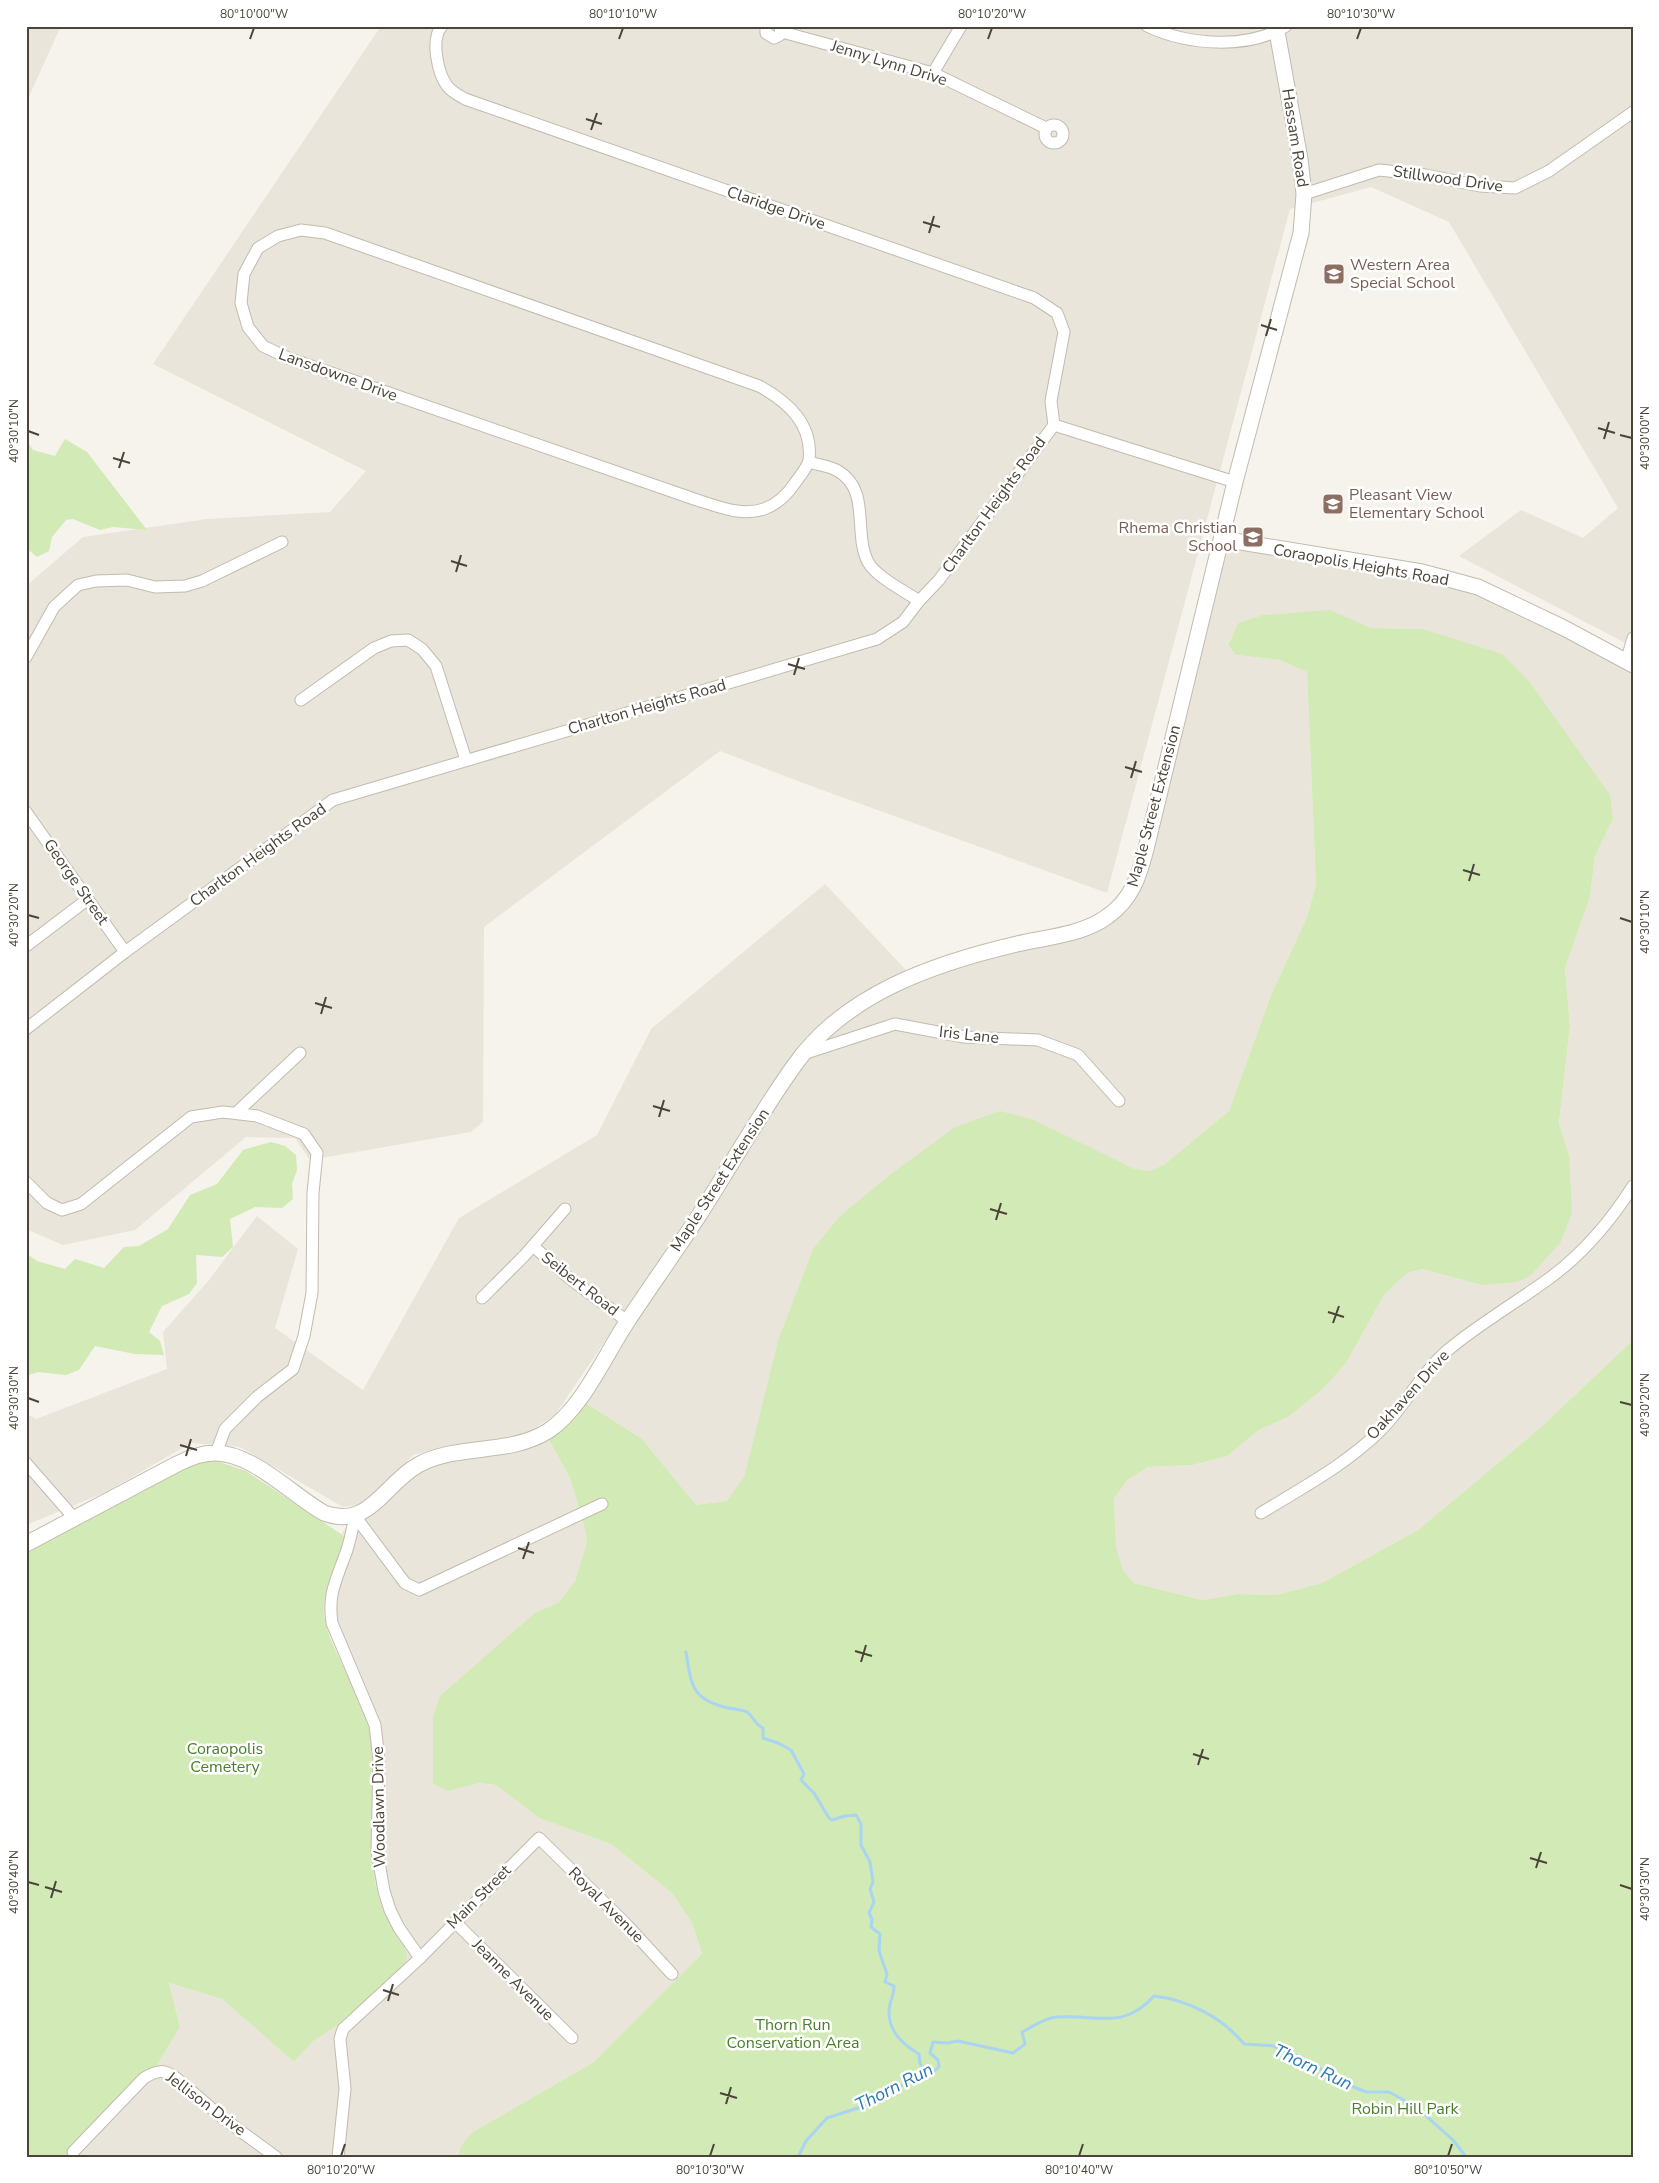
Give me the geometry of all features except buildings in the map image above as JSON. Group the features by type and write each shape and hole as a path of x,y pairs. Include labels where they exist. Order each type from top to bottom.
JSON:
{"street":[{"name":"Claridge Drive","path":"442,26 439,30 436,51 438,68 448,87 465,99 1034,298 1057,314 1064,332 1051,401 1054,425"},
{"name":"Jenny Lynn Drive","path":"766,26 766,33 771,37 778,37 781,29 933,73 1046,128"},
{"path":"933,73 961,26"},
{"path":"1147,26 1166,36 1204,42 1239,41 1280,28"},
{"name":"Hassam Road","path":"1222,540 1235,482 1301,233 1304,194 1280,28"},
{"name":"Stillwood Drive","path":"1304,194 1379,170 1426,175 1480,186 1516,188 1549,171 1633,112"},
{"name":"Lansdowne Drive","path":"301,230 325,233 759,386 780,397 794,412 806,432 809,462 785,498 763,510 737,512 697,500 288,358 263,346 248,327 241,303 244,274 258,248 278,236 301,230"},
{"name":"Charlton Heights Road","path":"26,1029 126,952 333,800 877,639 903,622 919,601 939,580 1054,425 1235,482"},
{"path":"809,462 838,471 852,483 858,499 862,542 868,563 883,577 919,601"},
{"name":"Coraopolis Heights Road","path":"1222,540 1422,572 1478,587 1510,601 1630,663"},
{"name":"Maple Street Extension","path":"355,1516 371,1507 404,1474 422,1463 445,1456 520,1443 534,1438 555,1426 582,1392 802,1055 830,1026 878,994 906,980 973,955 1080,929 1107,918 1120,907 1131,893 1139,875 1222,540"},
{"path":"26,657 54,607 78,585 96,581 127,580 155,587 185,586 202,581 282,542"},
{"path":"1630,663 1633,638"},
{"path":"301,700 374,648 391,641 408,640 422,649 436,666 466,760"},
{"name":"George Street","path":"26,812 126,952"},
{"path":"26,946 88,899"},
{"name":"Iris Lane","path":"802,1055 895,1024 964,1037 1038,1040 1078,1055 1119,1101"},
{"path":"236,1113 300,1054"},
{"path":"26,1182 47,1203 62,1210 82,1204 191,1117 222,1112 257,1116 304,1134 317,1153 313,1193 312,1293 304,1336 293,1369 257,1397 225,1429 216,1453"},
{"name":"Oakhaven Drive","path":"1261,1512 1331,1471 1380,1431 1427,1371 1445,1352 1469,1332 1548,1279 1578,1255 1621,1205 1633,1186"},
{"name":"Seibert Road","path":"482,1298 566,1209"},
{"name":"Seibert Road","path":"533,1246 575,1283 627,1321"},
{"path":"26,1544 177,1464 197,1456 216,1453 236,1458 257,1468 324,1513 341,1518 355,1516 405,1582 419,1590 602,1504"},
{"path":"26,1462 75,1519"},
{"name":"Woodlawn Drive","path":"355,1516 350,1542 331,1592 332,1622 375,1725 379,1760 377,1851 384,1891 390,1910 399,1928 420,1958"},
{"name":"Main Street","path":"420,1958 539,1838"},
{"name":"Royal Avenue","path":"539,1838 626,1924 672,1974"},
{"name":"Jeanne Avenue","path":"455,1922 572,2038"},
{"path":"336,2155 345,2089 340,2039 343,2029 420,1958"},
{"name":"Jellison Drive","path":"73,2152 144,2078 152,2073 164,2071 176,2078 224,2119 276,2157"}],"shaded area":[{"path":"26,26 61,26 26,103"},
{"path":"381,26 1633,26 1633,647 1459,556 1521,510 1583,538 1618,508 1449,222 1371,187 1290,209 1107,893 811,786 720,751 484,927 483,1122 471,1132 310,1160 295,1138 246,1137 135,1230 63,1245 26,1229 26,586 83,537 207,519 330,512 366,471 153,364"},
{"path":"1222,539 1478,587 1633,665 1633,1340 1540,1428 1418,1530 1322,1583 1276,1595 1238,1594 1202,1600 1134,1583 1123,1570 1116,1546 1114,1499 1128,1478 1148,1467 1193,1465 1227,1456 1259,1430 1288,1417 1323,1389 1346,1363 1384,1295 1407,1273 1422,1269 1482,1285 1569,1155 1559,1123 1570,1026 1565,968 1590,897 1595,856 1613,819 1423,629 1371,628 1330,611 1262,615 1238,623 1228,644 1236,655 1280,660 1307,672 1316,885 1307,917 1271,995 1229,1111 1165,1164 1150,1171 1132,1168 813,1249 778,1340 744,1477 728,1501 696,1505 642,1439 578,1398 802,1055 894,985 1080,929 1131,893"},
{"path":"825,884 906,970 848,1005 796,1051 555,1415 527,1433 413,1455 368,1503 343,1507 240,1447 191,1443 106,1492 26,1525 26,1413 36,1419 167,1369 163,1332 209,1280 257,1216 298,1249 275,1328 363,1390 459,1218 597,1135 651,1029"},
{"path":"545,1433 570,1478 587,1542 575,1581 559,1602 535,1613 448,1791 480,1783 496,1785 539,1818 611,1844 672,1893 692,1923 702,1955 674,1993 594,2062 471,2133 461,2146 458,2157 72,2157 152,2073 180,2027 169,1983 222,1999 294,2062 312,2042 338,2025 403,1966 391,1924 381,1904 373,1872 373,1748 361,1704 326,1626 325,1591 343,1546 344,1536 342,1533 355,1516 404,1474"}],"green space":[{"path":"65,439 87,452 147,530 113,527 100,530 73,519 66,520 52,537 49,551 37,557 26,548 26,440 33,450 55,456"},
{"path":"1330,610 1371,628 1423,629 1502,654 1529,681 1610,795 1613,819 1595,856 1590,897 1565,968 1570,1026 1559,1123 1569,1155 1572,1213 1560,1243 1531,1275 1517,1282 1482,1285 1422,1269 1407,1273 1384,1295 1346,1363 1323,1389 1288,1417 1259,1430 1227,1456 1193,1465 1148,1467 1128,1479 1114,1499 1116,1546 1123,1570 1134,1583 1202,1600 1238,1594 1276,1595 1322,1583 1418,1530 1540,1428 1633,1340 1633,2157 458,2157 461,2146 471,2133 594,2062 702,1954 692,1923 672,1893 611,1844 539,1818 496,1785 480,1783 448,1791 433,1784 433,1716 440,1696 535,1613 559,1602 575,1581 587,1542 584,1525 570,1478 545,1433 578,1398 642,1439 696,1505 727,1501 744,1477 778,1340 813,1249 840,1216 891,1174 955,1127 1000,1111 1034,1120 1132,1168 1150,1171 1165,1164 1229,1111 1271,995 1307,917 1316,885 1307,672 1280,660 1236,655 1228,645 1238,623 1262,615"},
{"path":"271,1142 285,1146 296,1155 297,1170 292,1184 293,1199 282,1208 255,1207 230,1219 233,1247 222,1257 196,1255 197,1283 189,1294 162,1306 149,1332 160,1341 164,1355 135,1354 95,1346 79,1370 66,1375 38,1372 26,1376 26,1253 37,1261 65,1269 75,1259 104,1268 124,1247 139,1246 168,1229 190,1195 217,1184 243,1150"},
{"name":"Coraopolis Cemetery","path":"209,1460 246,1471 344,1536 341,1554 326,1591 324,1601 325,1619 328,1632 360,1703 371,1736 375,1764 373,1869 379,1897 385,1913 405,1948 407,1960 403,1966 338,2025 312,2042 294,2062 222,1999 169,1983 180,2027 152,2073 72,2157 26,2157 26,1544 184,1468"}],"waterway":[{"path":"686,1652 691,1680 698,1694 713,1703 747,1712 763,1728 763,1738 791,1750 804,1774 801,1780 814,1793 829,1818 832,1820 856,1815 861,1824 861,1845 870,1862 873,1882 870,1889 874,1902 869,1913 872,1919 871,1927 880,1934 879,1951 887,1974 885,1982 894,1986 890,2004 890,2020 900,2040 919,2054 920,2063 926,2076"},
{"name":"Thorn Run","path":"798,2157 806,2141 827,2118 864,2106 912,2080 930,2075 939,2067 938,2060 930,2053 933,2042 947,2043 958,2041 1013,2053 1025,2044 1022,2032 1044,2020 1053,2017 1120,2017 1131,2014 1143,2007 1154,1996 1179,2001 1204,2011 1235,2034 1244,2044 1274,2046 1302,2058 1344,2083 1366,2092 1389,2092 1415,2106 1453,2140 1466,2157"}],"place":[{"name":"Western Area Special School","path":"1334,274"},
{"name":"Pleasant View Elementary School","path":"1333,504"},
{"name":"Rhema Christian School","path":"1253,537"}],"park label":[{"name":"Thorn Run Conservation Area","path":"793,2034"},
{"name":"Robin Hill Park","path":"1405,2109"}]}
